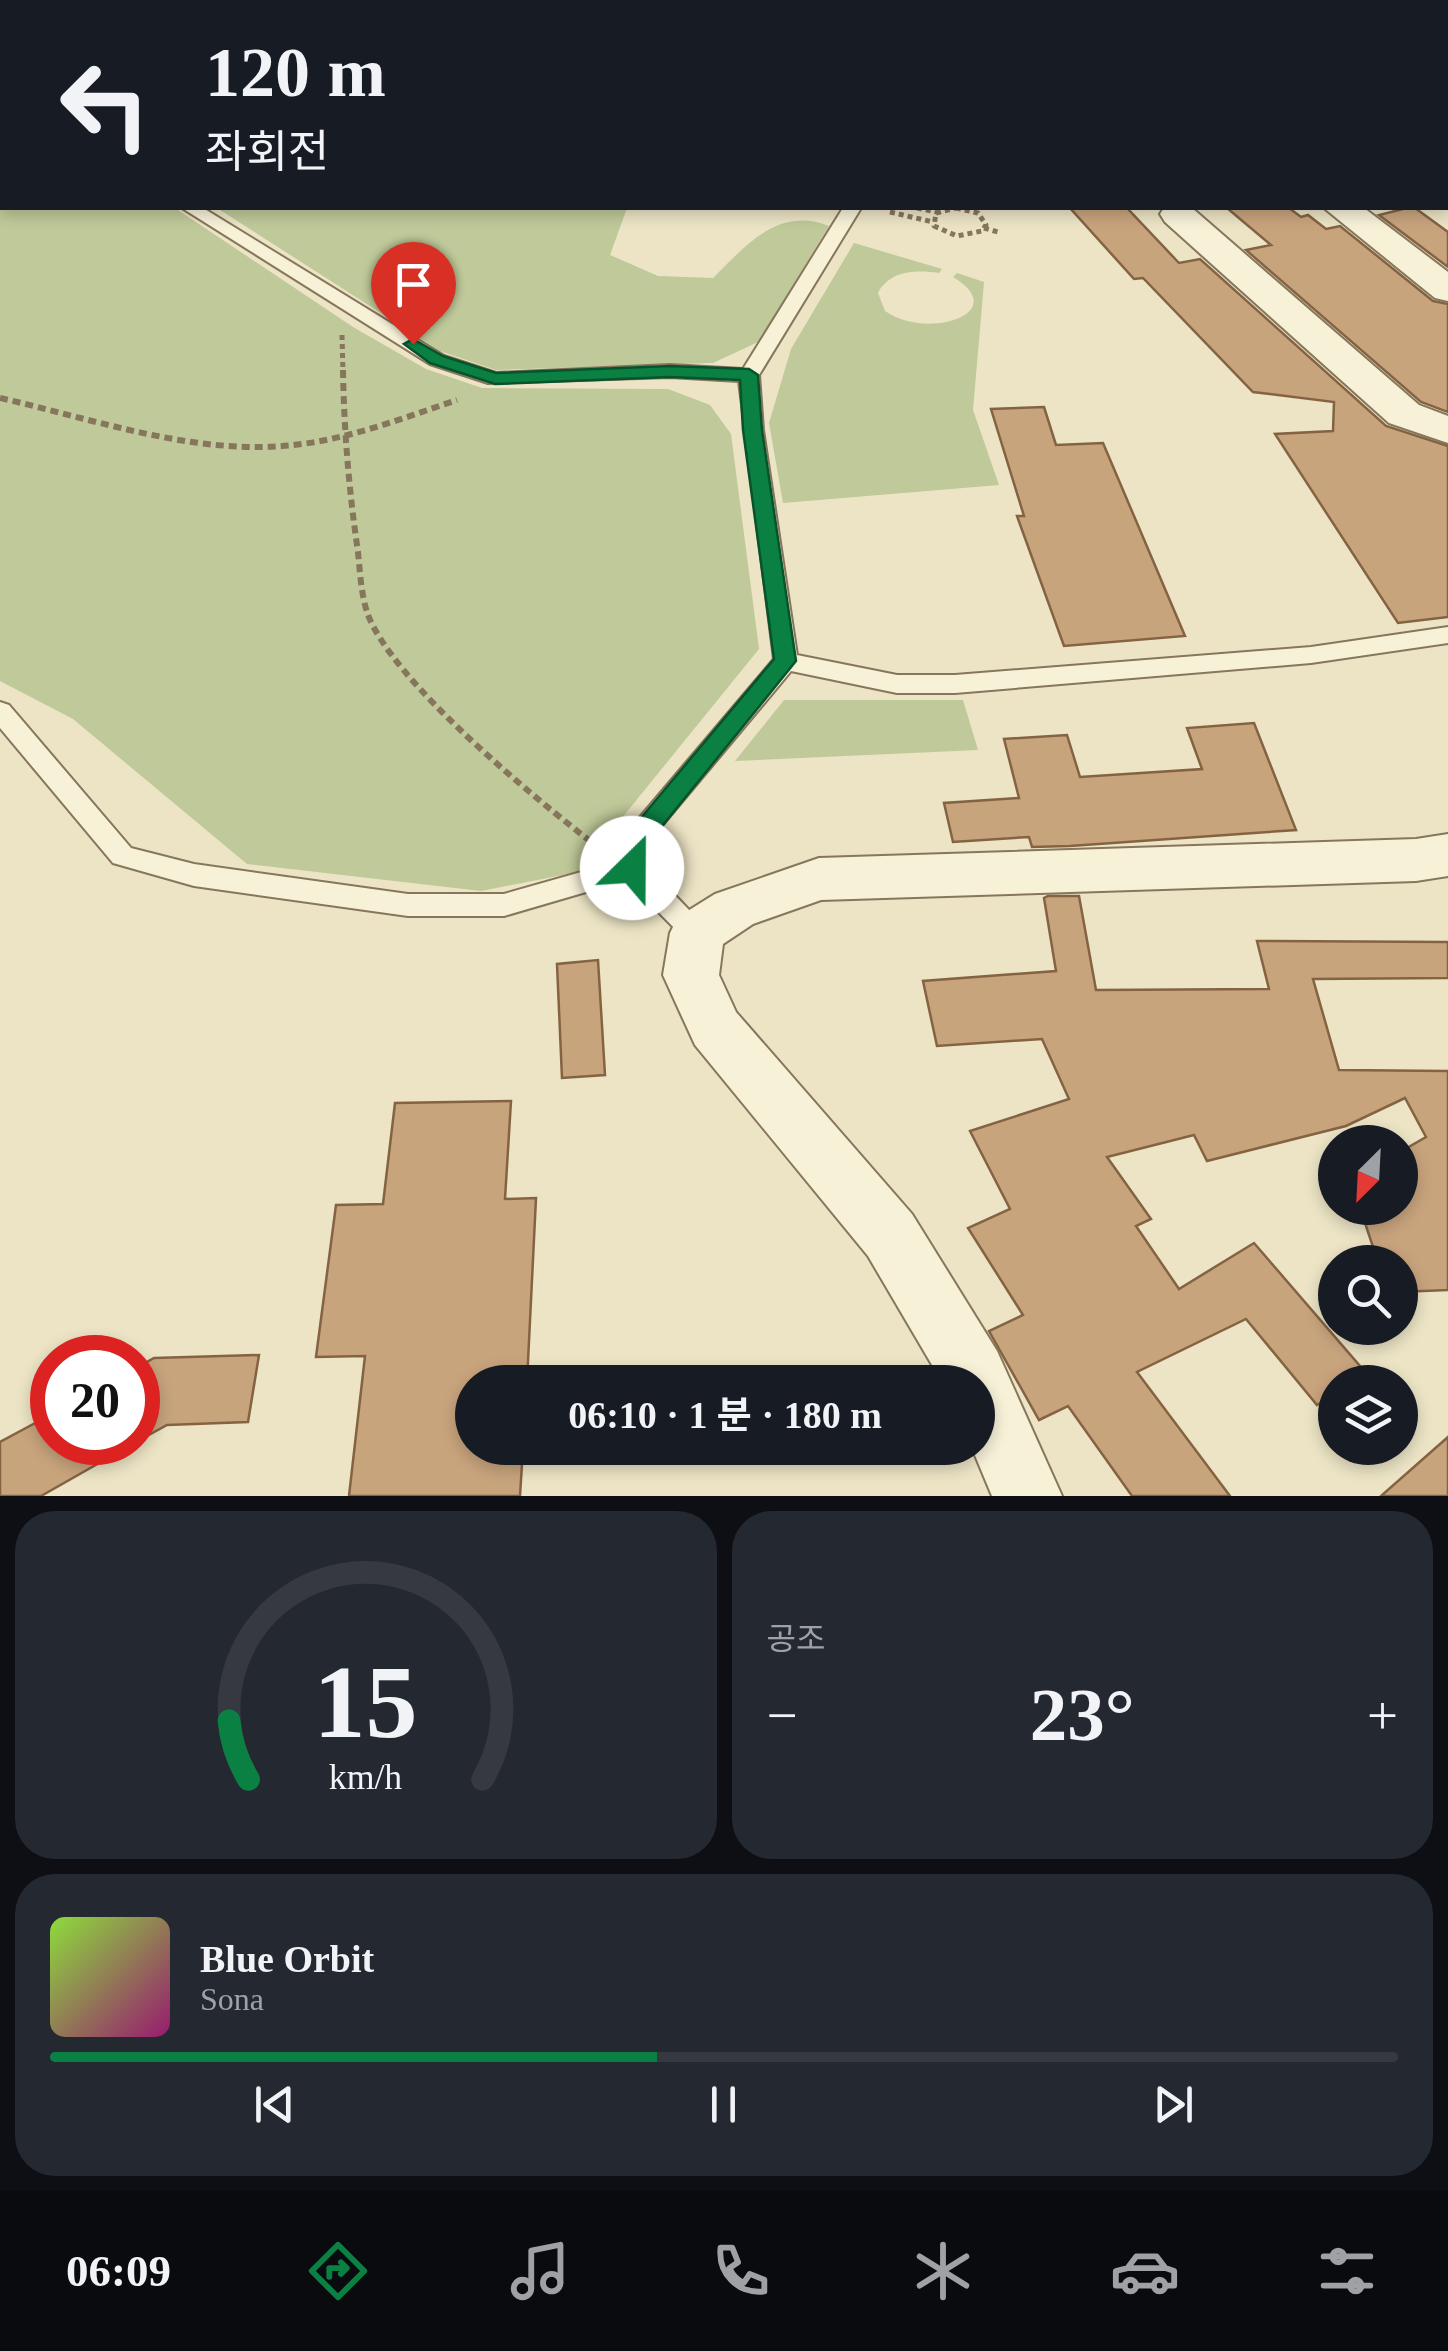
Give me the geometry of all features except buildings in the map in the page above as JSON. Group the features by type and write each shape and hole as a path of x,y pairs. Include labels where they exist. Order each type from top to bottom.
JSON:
{"street":[{"path":"1345,210 1448,290"},
{"path":"1178,214 1404,414 1448,430"},
{"path":"1028,1496 974,1374 890,1234 715,1028 691,976 696,933 734,909 819,878 1416,860 1448,855"}],"lane":[{"path":"194,210 437,360 495,379 670,371 749,375"},
{"path":"632,868 638,838 786,661 752,430 749,375 851,210"},
{"path":"786,661 897,684 955,684 1311,655 1448,636"},
{"path":"0,710 122,856 194,875 408,906 504,905 632,868"},
{"path":"632,868 696,933"}],"path":[{"path":"885,219 890,210"},
{"path":"894,210 933,222 940,232 950,236 974,235 984,228"},
{"path":"928,210 958,210"},
{"path":"970,210 984,218 984,228"},
{"path":"933,222 938,212"},
{"path":"984,228 998,232"},
{"path":"342,300 344,434 367,614 380,640 477,742 565,824 597,846"},
{"path":"0,398 204,443 277,446 344,434 525,378"}],"green space":[{"path":"0,210 178,210 353,327 426,369 482,388 668,389 710,405 731,434 759,649 578,872 481,891 247,864 73,719 0,681"},
{"path":"220,210 626,210 610,255 658,276 713,278 751,242 779,225 811,221 829,226 758,342 713,363 496,370 440,351"},
{"path":"854,243 942,269 939,273 904,273 883,285 878,293 885,311 903,320 941,323 958,319 974,302 969,290 953,277 957,273 984,282 973,410 999,485 783,503 769,423 791,349"},
{"path":"784,700 963,700 978,750 735,761"}],"route":[{"path":"413,344 437,360 495,379 670,371 749,375 752,430 786,661 756,692 638,838 632,868"}]}
